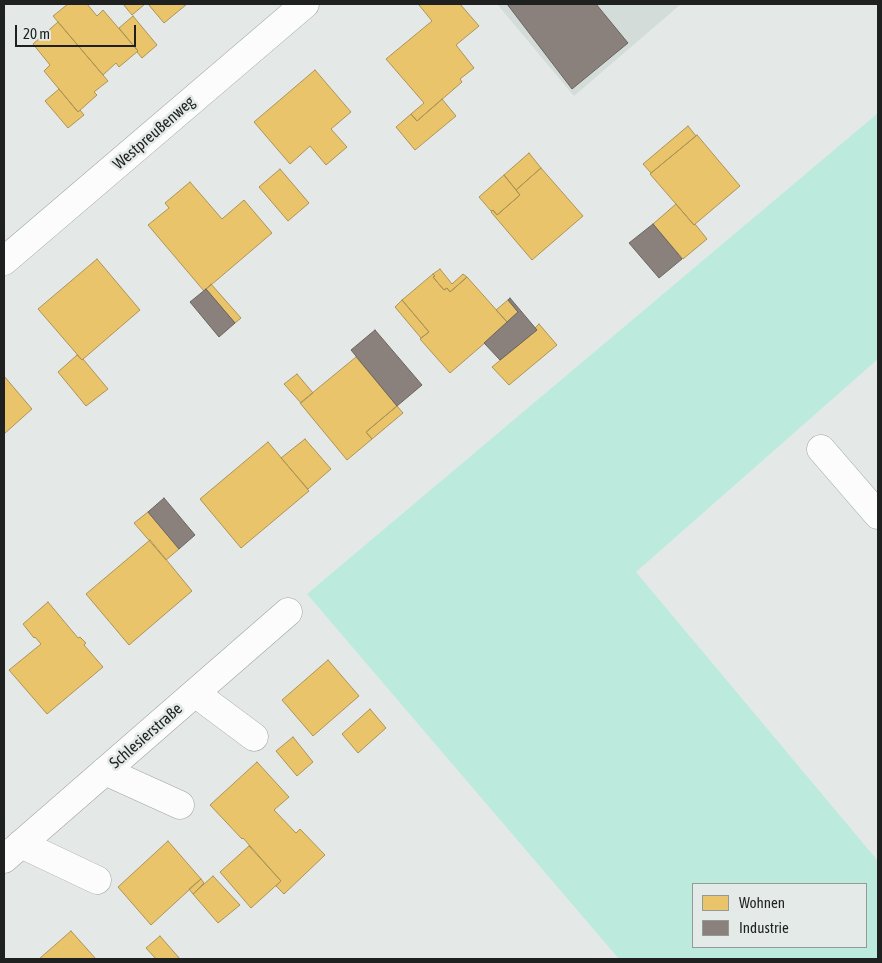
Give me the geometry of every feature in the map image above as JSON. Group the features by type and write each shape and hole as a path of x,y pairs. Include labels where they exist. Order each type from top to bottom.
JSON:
{"street":[{"name":"Westpreußenweg","path":"4,262 305,4"},
{"path":"821,449 878,515"},
{"name":"Schlesierstraße","path":"12,852 288,612"},
{"path":"196,693 254,737"},
{"path":"105,771 180,805"},
{"path":"12,852 97,880"}],"shaded area":[{"path":"497,4 681,4 574,96"}],"green space":[{"path":"878,113 878,359 636,572 878,861 878,959 619,959 307,594"}],"building: Wohnen":[{"path":"68,4 87,4 97,16 103,10 138,51 119,67 116,63 103,75 53,16"},
{"path":"123,4 145,4 132,15"},
{"path":"148,4 187,4 164,23"},
{"path":"420,4 460,4 479,26 456,45 474,68 460,79 462,82 417,121 411,114 424,103 386,59 432,21"},
{"path":"133,16 157,45 142,58 119,28"},
{"path":"58,22 108,81 94,92 97,95 78,112 44,71 50,65 33,44"},
{"path":"315,70 351,112 331,129 347,147 326,165 310,146 290,164 254,122"},
{"path":"59,89 78,112 80,110 84,115 68,128 45,101"},
{"path":"442,99 456,116 415,150 396,127 411,114 417,121"},
{"path":"688,126 696,136 651,173 643,164"},
{"path":"697,135 740,186 694,225 650,174"},
{"path":"529,153 541,168 516,190 504,175"},
{"path":"541,168 583,216 532,260 491,212 493,210 497,215 520,195 516,190"},
{"path":"280,169 309,203 288,221 259,187"},
{"path":"504,175 520,195 497,215 479,197"},
{"path":"190,182 222,219 244,200 272,233 204,291 148,225 169,208 165,203"},
{"path":"676,204 707,239 683,259 653,224"},
{"path":"97,259 140,310 82,360 38,309"},
{"path":"440,269 452,284 463,274 467,277 450,292 447,288 444,290 433,277 435,276 433,274"},
{"path":"433,274 435,276 433,277 444,290 447,288 450,292 467,277 508,323 450,373 420,339 429,332 402,300"},
{"path":"211,284 241,318 235,323 206,289"},
{"path":"402,300 429,332 421,338 395,307"},
{"path":"508,300 518,312 507,322 496,310"},
{"path":"539,324 557,345 509,385 492,367 537,330 535,328"},
{"path":"77,355 83,359 108,389 86,406 58,372"},
{"path":"356,357 397,406 366,432 372,439 347,460 300,403"},
{"path":"297,374 313,393 301,403 284,384"},
{"path":"4,376 32,409 4,434"},
{"path":"397,406 403,413 372,439 366,432"},
{"path":"305,439 331,469 308,489 281,458"},
{"path":"268,442 309,491 241,548 200,499"},
{"path":"148,512 179,549 166,560 134,523"},
{"path":"150,540 192,591 129,645 86,594"},
{"path":"48,602 78,638 80,637 86,643 84,645 103,667 47,714 9,670 41,644 23,624"},
{"path":"328,660 359,696 313,736 282,700"},
{"path":"370,709 386,728 358,753 342,734"},
{"path":"293,737 313,762 297,776 276,751"},
{"path":"257,762 289,797 274,810 296,833 300,829 325,855 284,894 276,886 281,881 243,838 210,805"},
{"path":"168,841 201,879 151,925 118,887"},
{"path":"249,846 281,881 251,908 220,872"},
{"path":"213,876 240,905 218,923 193,894"},
{"path":"201,879 204,883 193,894 189,889"},
{"path":"71,931 96,959 39,959"},
{"path":"160,936 180,959 156,959 146,948"}],"building: Industrie":[{"path":"507,4 596,4 628,43 572,89"},
{"path":"653,224 682,259 659,278 629,243"},
{"path":"206,289 235,323 219,337 190,302"},
{"path":"510,298 537,330 500,360 484,343 518,312 508,300"},
{"path":"375,330 422,385 397,406 351,350"},
{"path":"164,498 195,535 179,549 148,512"}]}
